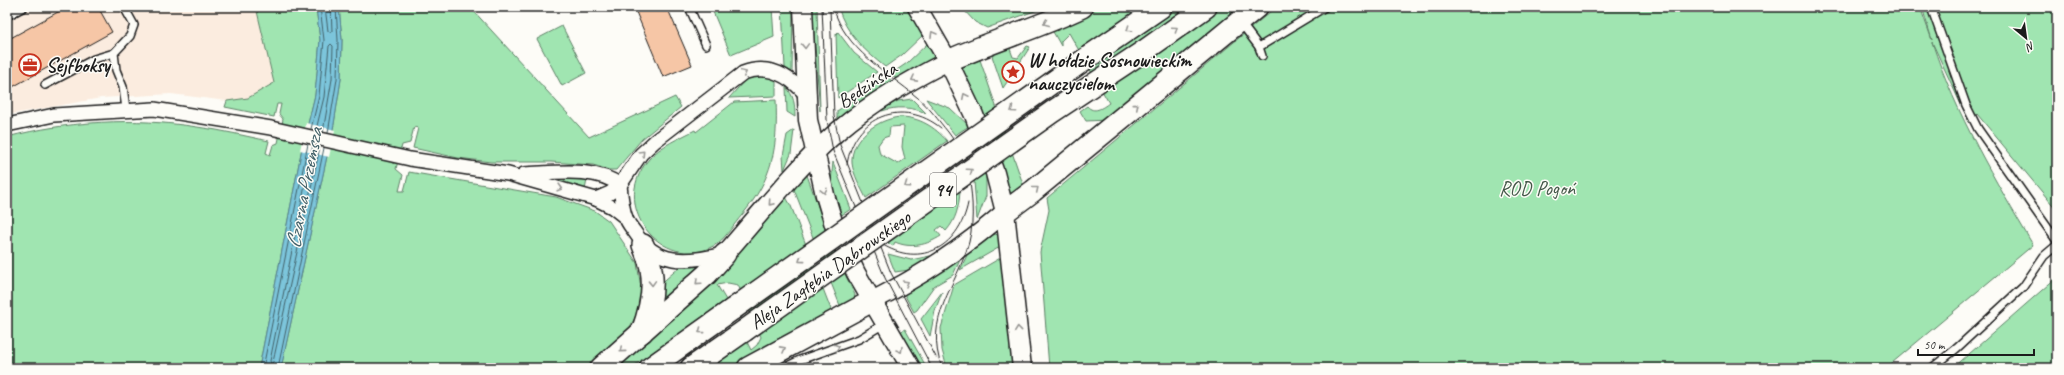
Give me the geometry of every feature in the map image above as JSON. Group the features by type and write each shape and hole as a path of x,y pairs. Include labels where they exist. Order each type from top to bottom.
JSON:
{"main road":[{"path":"948,61 973,50 1030,30 1082,7"},
{"name":"Aleja Zagłębia Dąbrowskiego","path":"650,368 1090,55 1161,7"},
{"name":"Aleja Zagłębia Dąbrowskiego","path":"691,368 1052,112 1144,51 1206,7"},
{"path":"1005,212 1033,191 1257,7"},
{"path":"642,332 647,316 652,288 651,270 643,245"},
{"path":"601,368 707,274 725,254"},
{"path":"748,368 872,301"}],"street":[{"name":"Będzińska","path":"803,7 808,120 824,195 835,228 856,273 911,368"},
{"path":"917,7 948,61 974,115 994,173 1005,212 1022,368"},
{"name":"Będzińska","path":"816,153 842,128 877,102 910,81 948,61"},
{"path":"596,200 610,193 620,185 641,154 655,141 743,73 752,69 762,69 780,73 798,85 807,96"},
{"path":"7,125 54,115 126,109 154,109 271,128 410,160 508,174 596,200 612,207 626,218 643,245 660,255 674,259 700,260 725,254 816,153"},
{"path":"508,174 577,173 602,175 620,185"},
{"path":"620,185 626,218"},
{"path":"872,301 910,281 952,255 1005,212"}],"lane":[{"path":"7,16 24,7"},
{"path":"45,85 94,59 114,53 130,36 134,25 124,7"},
{"path":"690,7 706,45"},
{"path":"1259,47 1326,7"},
{"path":"1931,7 1966,105 1978,129 2057,241"},
{"path":"1240,21 1259,47 1262,56"},
{"path":"114,53 116,70 123,87 126,109"},
{"path":"1932,368 2024,287 2044,256 2057,244"},
{"path":"784,368 800,360 859,340 884,323"}],"shaded area":[{"path":"7,7 256,7 274,83 248,98 227,101 171,94 101,98 7,115"}],"green space":[{"path":"256,7 316,7 320,40 315,95 301,153 259,368 7,368 7,137 54,127 78,124 102,122 149,122 206,128 269,141 266,153 270,155 273,145 278,143 283,119 279,114 281,104 277,104 274,117 225,107 227,101 248,98 274,83"},
{"path":"339,7 470,7 589,137 675,97 681,107 642,139 616,170 609,170 593,165 551,162 491,162 458,158 413,148 418,128 414,127 410,143 402,145 396,169 403,175 399,191 404,191 409,172 556,197 595,211 609,221 637,263 642,294 639,310 630,327 586,368 281,368 334,124 341,79 342,40"},
{"path":"711,7 772,7 774,37 731,55"},
{"path":"782,7 793,7 792,72 785,68"},
{"path":"812,7 817,7 820,111"},
{"path":"838,7 907,7 923,35 902,55 885,67 857,41 841,17"},
{"path":"961,7 1046,7 987,28 975,22"},
{"path":"1100,7 1249,7 1108,120 1086,121 1080,111 1087,106 1092,110 1095,110 1104,107 1109,103 1069,33 1061,41 1061,46 1052,30"},
{"name":"ROD Pogoń","path":"1276,7 1920,7 1932,40 1922,7 2057,7 2057,210 1977,114 1969,122 1932,42 1964,121 2033,245 1886,368 1049,368 1040,252 1049,210 1047,198"},
{"path":"562,26 586,73 562,86 537,39"},
{"path":"838,32 854,53 877,72 838,98 836,34"},
{"path":"928,43 935,56 934,59 897,79 891,74 907,63"},
{"path":"1009,46 1013,57 1018,58 1027,46 1030,47 1019,64 1011,63 1005,67 1005,75 1009,79 1003,88 991,53"},
{"path":"979,57 1024,187 1014,194 1009,192 976,97 963,70 962,65"},
{"path":"761,75 776,79 776,96 729,98 746,79"},
{"path":"887,77 892,81 837,120 837,111"},
{"path":"786,87 794,100 795,117 787,112"},
{"path":"912,99 926,113 915,109 904,108 880,110 898,101"},
{"path":"926,99 950,108 969,126 955,135"},
{"path":"776,100 776,133 767,175 761,188 752,201 724,237 718,243 699,251 681,251 663,245 649,233 639,217 634,198 637,179 649,159 670,143 695,130 696,132 734,102"},
{"path":"907,117 920,121 932,127 947,141 866,198 854,172 852,163 853,154 856,146 867,131 892,119","holes":["904,126 902,147 905,159 898,164 880,154 878,145 883,138 889,136 890,127"]},
{"path":"794,130 791,154 784,170 783,156 787,135"},
{"path":"833,162 851,209 840,216 831,182"},
{"path":"986,173 986,196 977,220 974,181"},
{"path":"807,175 833,249 855,295 853,300 841,308 793,187 803,176"},
{"path":"541,178 587,180 585,190"},
{"path":"960,191 955,218 946,231 941,226 936,230 941,236 925,244 913,246 895,242 893,246 888,243"},
{"path":"786,197 791,206 832,312 730,368 709,368 747,342 751,350 757,345 761,337 738,285 728,283 717,285 726,300 631,368 617,368 713,282"},
{"path":"996,234 999,237 1000,247 960,270 968,253"},
{"path":"888,254 911,260 930,256 932,258 909,270 895,272"},
{"path":"1002,257 1014,368 947,368 942,350 941,328 954,285"},
{"path":"960,260 953,275 934,286 914,312 904,294"},
{"path":"703,264 654,311 658,286 681,266"},
{"path":"2057,277 2057,368 1953,368"},
{"path":"942,292 935,311 930,336 921,319"},
{"path":"905,329 927,368 922,368 900,332"}],"water":[{"name":"Czarna Przemsza","path":"316,7 339,7 342,40 341,79 334,124 281,368 259,368 301,153 315,95 320,40"}],"pier":[{"path":"306,123 335,130 329,157 300,150"}],"building":[{"name":"Sejfboksy","path":"67,7 98,7 112,32 7,90 7,40"},
{"path":"634,7 667,7 692,65 663,77"}],"tram line":[{"path":"822,7 827,120 833,151 885,278 932,368"},
{"path":"833,7 847,36 857,48 880,69 918,98 934,114 954,140 967,166 972,204 971,233 964,258 939,318 937,350 942,368"},
{"path":"830,9 834,116 840,145 891,273 936,357"},
{"path":"847,165 851,148 859,134 869,124 882,116 896,113 911,114 926,119 941,128"},
{"path":"877,241 892,250 907,254 921,254 934,250 946,243 956,232 963,219 968,203"}],"place":[{"name":"Sejfboksy","path":"30,65"},
{"name":"W hołdzie Sosnowieckim nauczycielom","path":"1013,72"}]}
